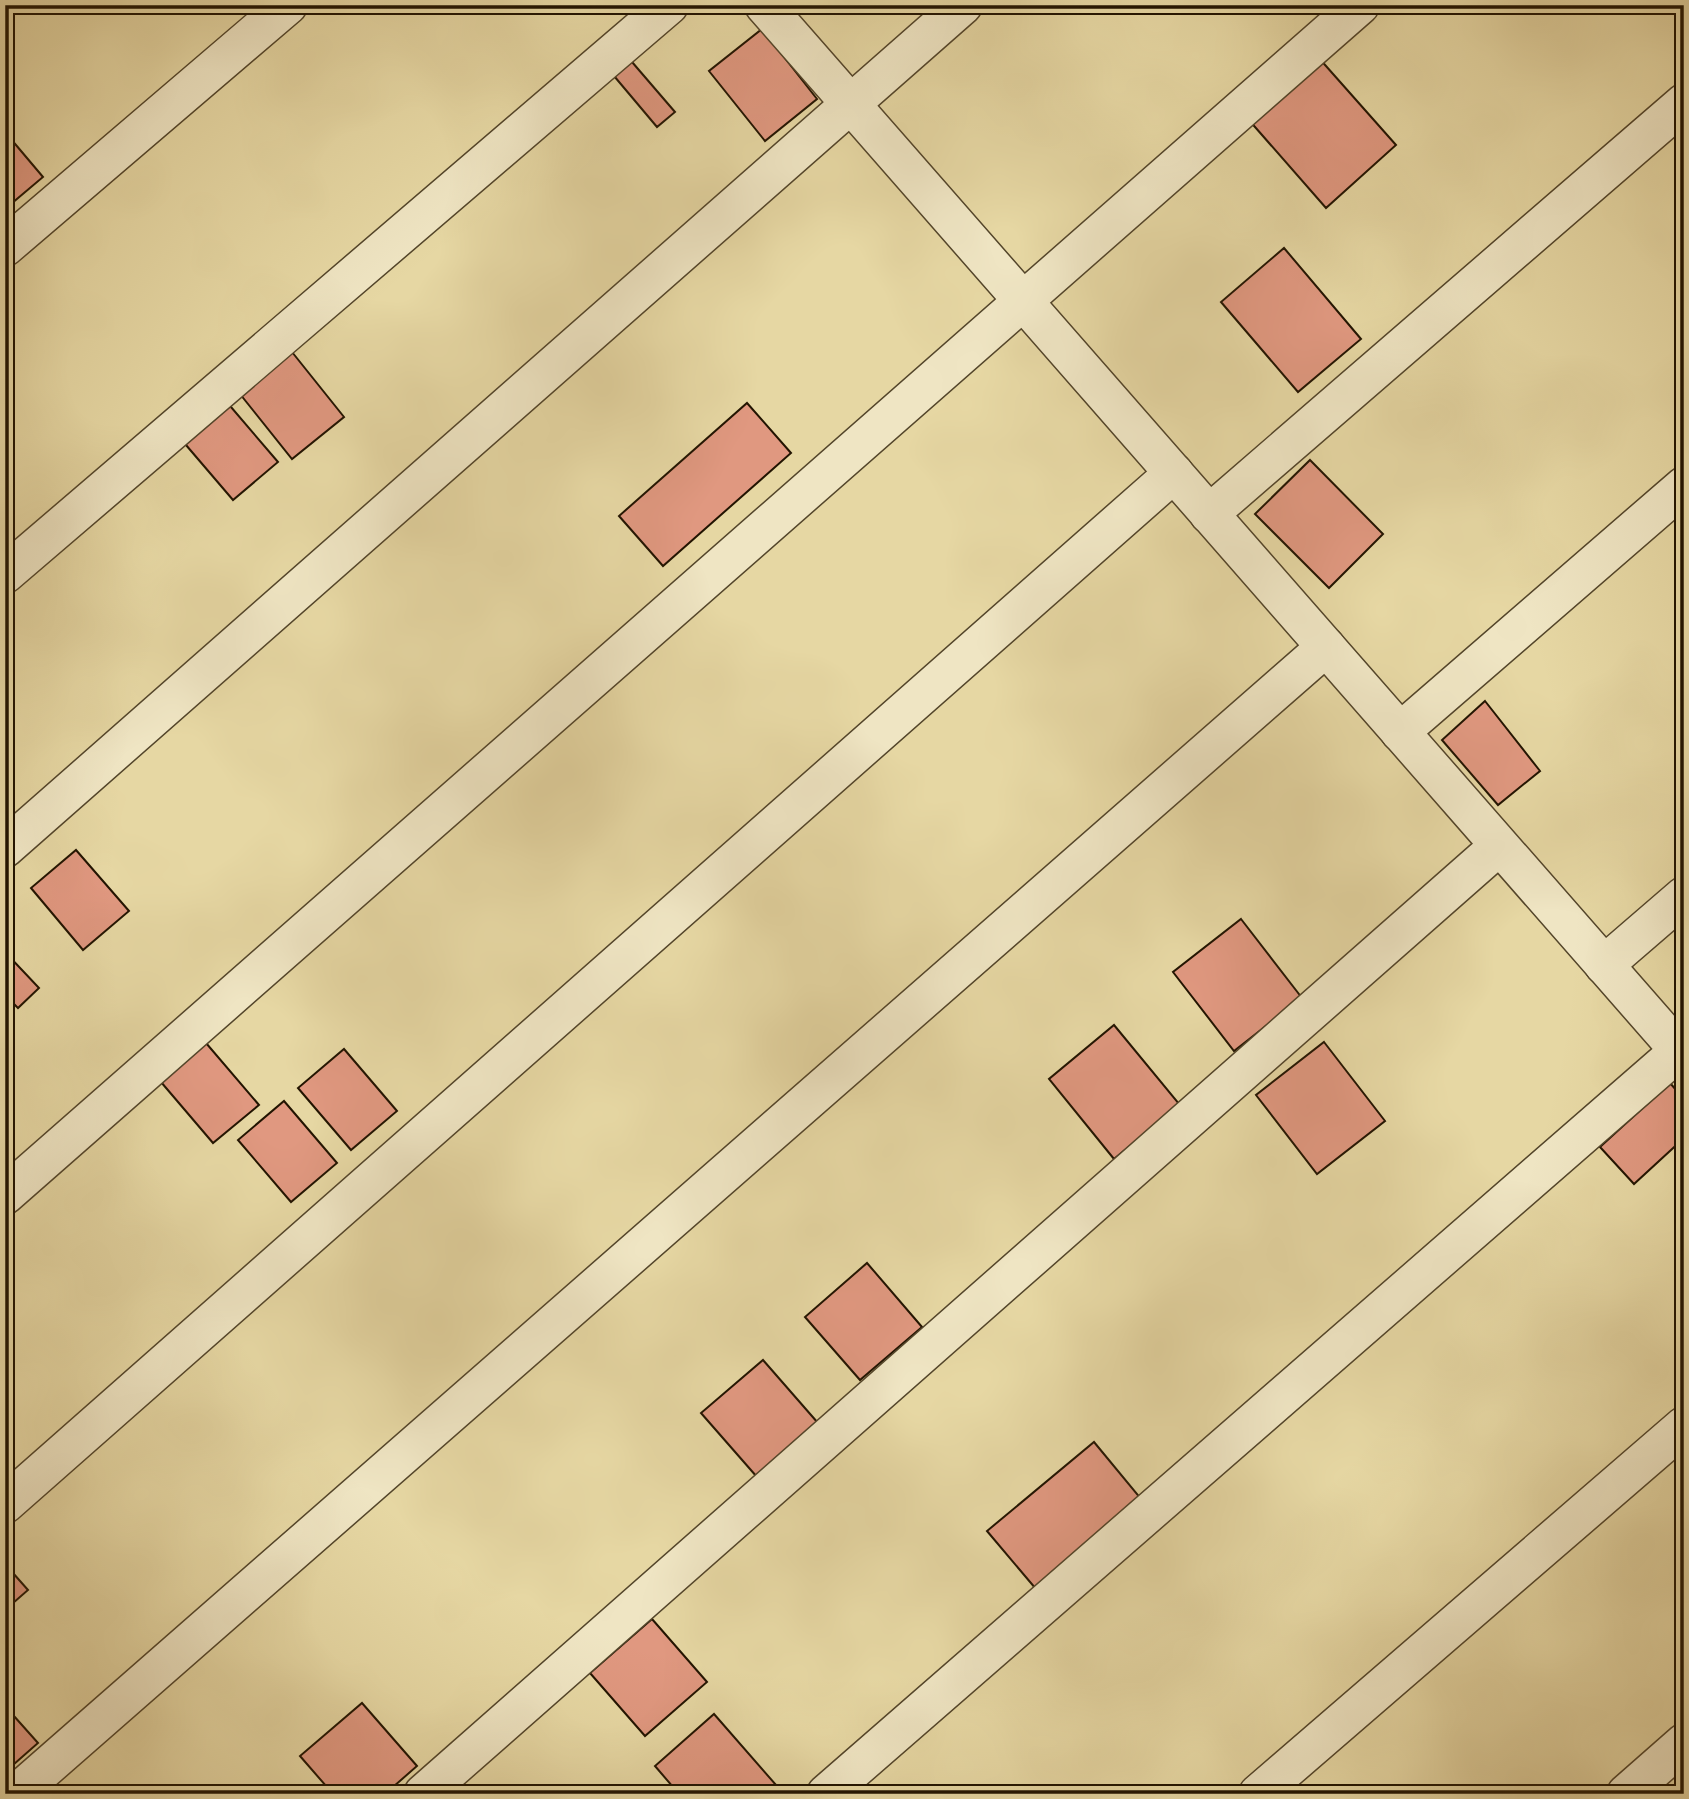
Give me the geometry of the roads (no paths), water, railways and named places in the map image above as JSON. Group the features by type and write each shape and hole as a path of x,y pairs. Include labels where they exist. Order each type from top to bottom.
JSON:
{"street":[{"path":"5,247 288,5"},
{"path":"5,574 669,5"},
{"path":"764,5 1681,1053 826,1794"},
{"path":"5,848 963,5"},
{"path":"5,1195 1360,5"},
{"path":"1209,513 1684,103"},
{"path":"5,1504 1174,473"},
{"path":"1400,732 1684,486"},
{"path":"16,1794 1326,647"},
{"path":"423,1794 1499,846"},
{"path":"1604,965 1684,896"},
{"path":"1258,1794 1684,1426"},
{"path":"1626,1794 1684,1743"}]}
